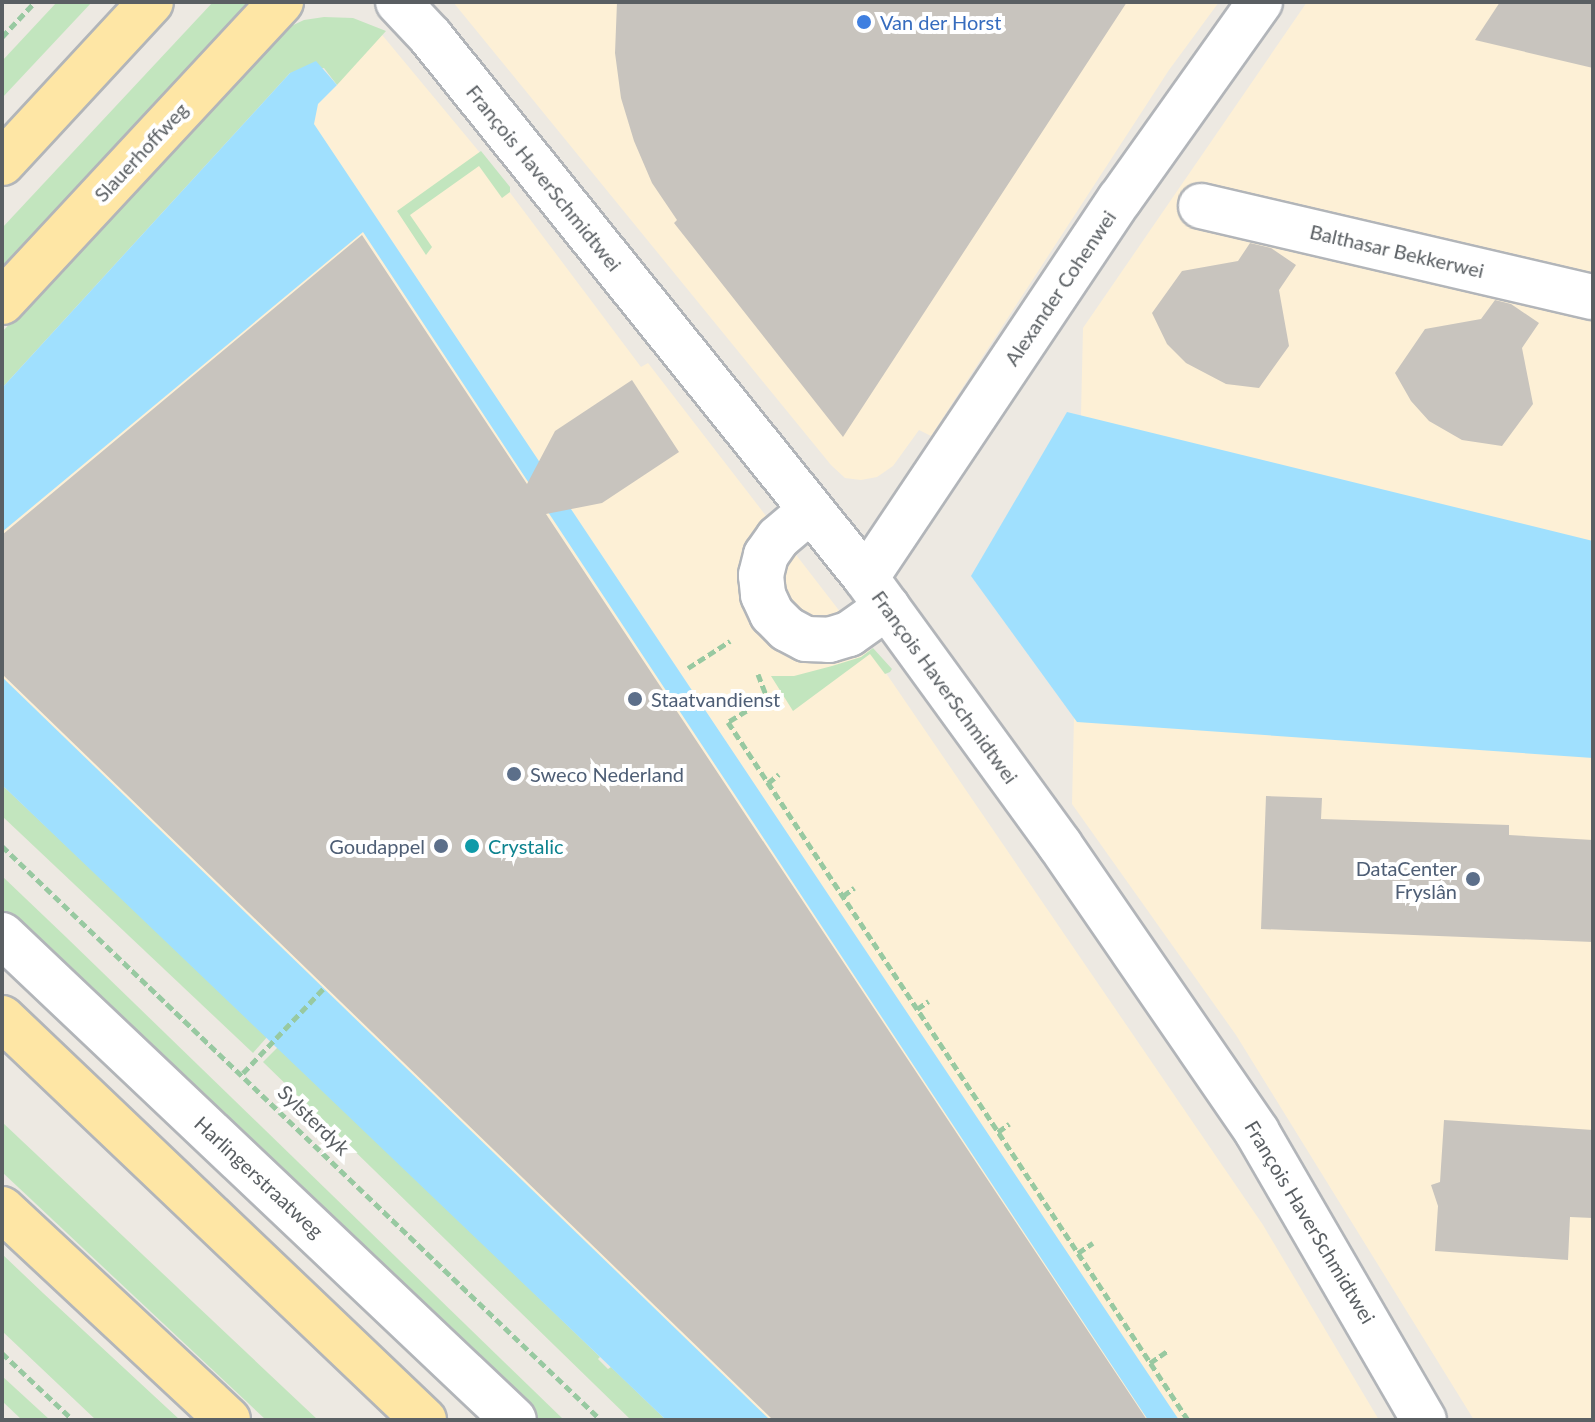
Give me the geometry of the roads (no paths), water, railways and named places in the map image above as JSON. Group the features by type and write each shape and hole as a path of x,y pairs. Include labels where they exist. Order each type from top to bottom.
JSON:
{"main road":[{"path":"2,163 151,2"},
{"name":"Slauerhoffweg","path":"2,302 281,2"},
{"path":"2,1018 424,1420"},
{"path":"2,1209 228,1420"}],"street":[{"name":"François HaverSchmidtwei","path":"398,2 430,36 876,593 1093,890 1257,1132 1424,1420"},
{"name":"Alexander Cohenwei","path":"876,593 1120,199 1260,2"},
{"name":"Balthasar Bekkerwei","path":"1201,206 1593,297"},
{"path":"811,510 778,538 766,555 761,575 763,595 772,614 787,629 806,639 829,640 849,634 876,593"},
{"name":"Harlingerstraatweg","path":"2,935 514,1420"}],"water":[{"path":"316,61 337,85 318,104 314,124 1179,1420 1148,1420 363,232 2,532 2,388 290,73"},
{"path":"1067,412 1593,541 1593,758 1077,722 971,576"},
{"path":"2,677 770,1420 666,1420 2,785"}],"place":[{"name":"Van der Horst","path":"864,22"},
{"name":"Staatvandienst","path":"635,699"},
{"name":"Sweco Nederland","path":"514,774"},
{"name":"Goudappel","path":"441,846"},
{"name":"Crystalic","path":"472,846"},
{"name":"DataCenter Fryslân","path":"1473,879"}]}
